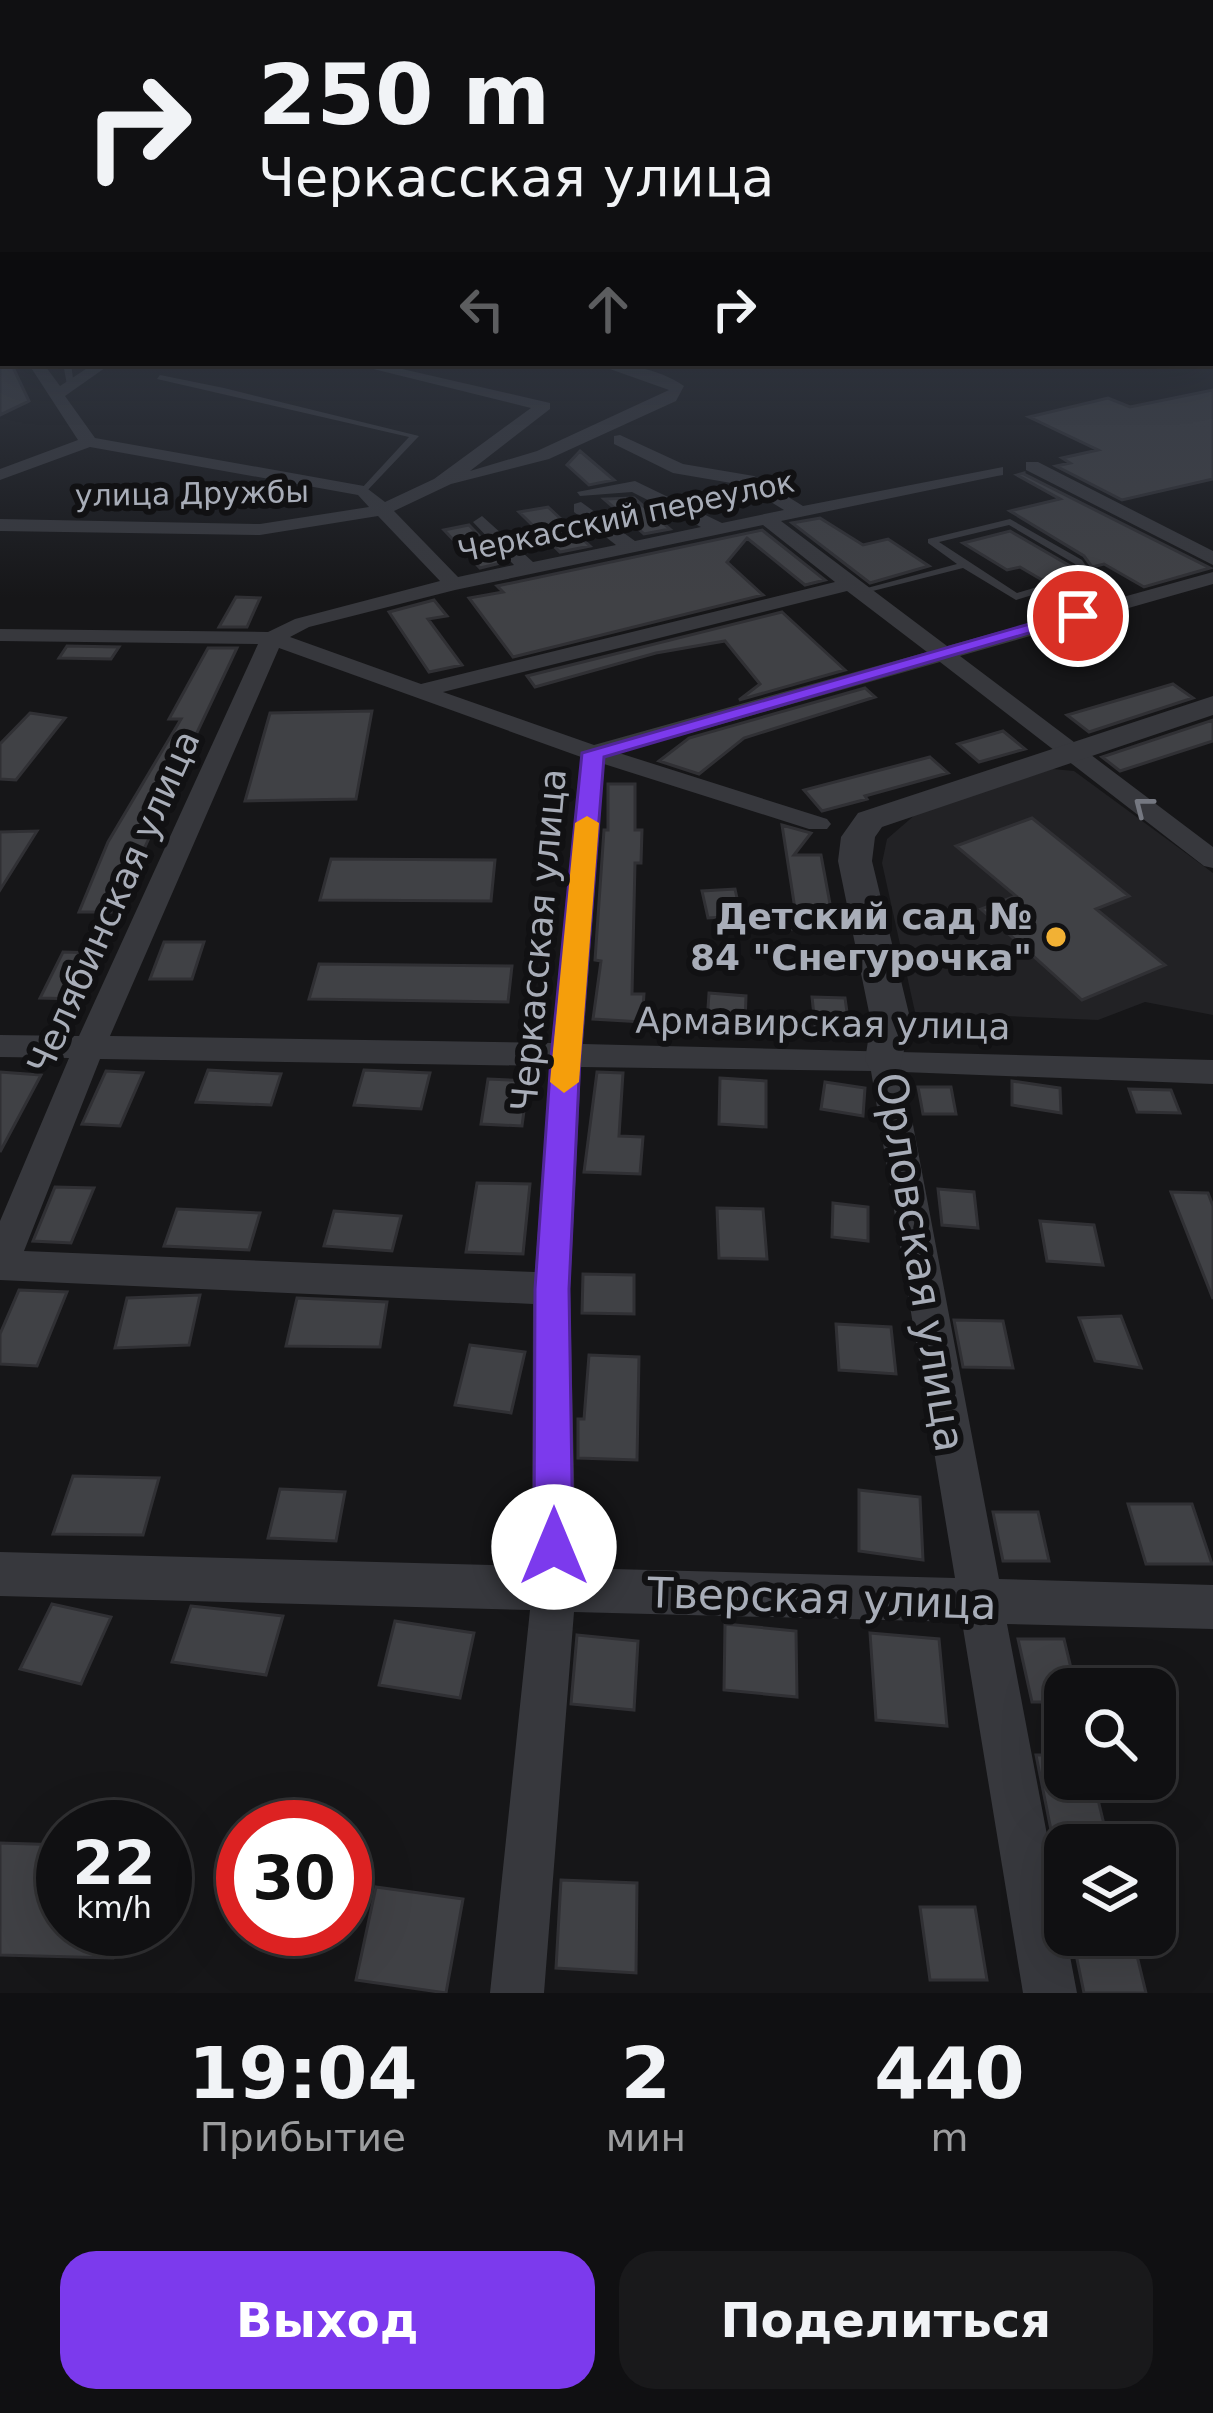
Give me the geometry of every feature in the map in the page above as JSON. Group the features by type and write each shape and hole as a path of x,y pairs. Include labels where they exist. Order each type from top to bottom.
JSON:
{"street":[{"path":"63,412 88,442"},
{"path":"427,489 536,412"},
{"path":"427,489 543,455 639,412"},
{"path":"620,440 679,469 766,488 800,512"},
{"path":"0,475 88,442 364,491 454,584"},
{"path":"1032,466 1213,559"},
{"name":"Черкасский переулок","path":"272,638 302,623 454,584 997,471"},
{"path":"631,547 584,500 635,486 718,528"},
{"name":"улица Дружбы","path":"0,525 238,529 309,525 384,508 427,489"},
{"path":"765,518 1213,860"},
{"path":"482,522 528,568"},
{"name":"Черкасская улица","path":"517,1993 554,1590 552,1289 566,1058 593,753 1213,578"},
{"path":"418,691 852,588"},
{"path":"0,635 272,638 593,753 818,824"},
{"name":"Челябинская улица","path":"0,1264 89,1048 272,638"},
{"name":"Орловская улица","path":"1050,1993 885,1060 891,1022 855,860 858,837 870,820 1213,706"},
{"name":"Армавирская улица","path":"0,1046 885,1060 1210,1079"},
{"path":"0,1264 552,1289"},
{"name":"Тверская улица","path":"0,1574 1213,1607"}],"lane":[{"path":"310,412 415,436 364,491"},
{"path":"852,588 965,565 1016,597 1087,575 1079,562 1010,522 931,541 965,565"}],"shaded area":[{"name":"Детский сад № 84 \"Снегурочка\"","path":"1052,769 1074,771 1213,873 1213,1015 1145,1002 1098,1020 915,1012 882,863 887,839 916,814"}],"building":[{"path":"1050,412 1213,412 1213,479 1122,500 1056,466 1070,463 1062,458 1098,450 1029,417"},
{"path":"580,451 614,480 589,485 567,465"},
{"path":"1024,473 1210,568 1144,587 1104,564 1092,567 1084,556 1010,511 1060,499 1017,475"},
{"path":"634,498 670,529 644,534 604,499"},
{"path":"548,507 590,546 560,552 519,512"},
{"path":"820,518 863,545 888,539 929,566 870,583 792,523"},
{"path":"469,525 505,562 480,568 444,530"},
{"path":"762,530 825,580 805,585 747,538 727,562 763,595 513,657 469,598 503,592 497,586"},
{"path":"1010,531 1074,571 1042,580 1020,567 1007,570 963,543"},
{"path":"236,597 260,598 247,627 219,627"},
{"path":"434,600 447,616 428,619 462,665 429,672 389,612"},
{"path":"782,612 845,670 739,700 760,684 725,641 656,653 535,687 527,676"},
{"path":"67,646 119,647 111,659 59,658"},
{"path":"208,648 237,648 193,741 200,742 162,809 116,912 79,912 108,842 181,719 169,719"},
{"path":"1173,684 1193,698 1089,732 1067,715"},
{"path":"865,688 875,697 744,738 699,774 659,761 689,738"},
{"path":"372,711 356,799 245,801 270,713"},
{"path":"30,713 65,718 16,780 0,779 0,744"},
{"path":"1213,720 1213,741 1120,771 1102,757"},
{"path":"1003,731 1025,749 979,762 958,744"},
{"path":"930,757 948,773 822,811 804,790"},
{"path":"608,784 635,784 635,830 642,830 641,863 635,863 632,994 644,994 642,1022 593,1019 601,961 595,960"},
{"path":"1032,818 1129,896 1096,909 1165,965 1082,1000 981,909 1016,896 956,846"},
{"path":"782,825 811,833 794,855 821,855 835,931 792,929 790,909 795,909"},
{"path":"37,831 0,890 0,832"},
{"path":"331,859 495,860 491,901 320,900"},
{"path":"735,889 741,916 708,918 702,891"},
{"path":"164,942 204,942 192,979 150,979"},
{"path":"63,952 100,953 79,999 40,998"},
{"path":"319,964 512,966 508,1002 309,999"},
{"path":"709,993 746,996 745,1026 707,1023"},
{"path":"812,997 845,998 849,1026 815,1025"},
{"path":"208,1070 281,1074 271,1105 196,1102"},
{"path":"364,1070 430,1073 421,1109 354,1105"},
{"path":"106,1071 143,1073 120,1126 82,1124"},
{"path":"0,1072 41,1075 0,1152"},
{"path":"597,1072 623,1073 619,1136 643,1137 640,1174 584,1172"},
{"path":"720,1078 766,1081 766,1127 719,1124"},
{"path":"488,1079 528,1081 522,1126 481,1124"},
{"path":"1012,1081 1060,1088 1061,1113 1012,1105"},
{"path":"825,1082 865,1088 863,1116 821,1109"},
{"path":"918,1087 951,1087 956,1114 923,1114"},
{"path":"1129,1089 1171,1090 1180,1113 1137,1112"},
{"path":"477,1183 530,1184 523,1254 466,1252"},
{"path":"55,1187 94,1188 71,1243 33,1241"},
{"path":"938,1189 974,1192 978,1228 942,1225"},
{"path":"1171,1192 1208,1193 1213,1206 1213,1299"},
{"path":"833,1203 868,1207 868,1241 832,1237"},
{"path":"717,1208 763,1209 767,1259 719,1258"},
{"path":"177,1209 260,1213 249,1250 164,1246"},
{"path":"334,1211 401,1216 392,1251 324,1246"},
{"path":"1040,1221 1094,1225 1103,1265 1047,1261"},
{"path":"583,1274 634,1275 634,1314 582,1313"},
{"path":"19,1290 67,1292 37,1366 0,1364 0,1334"},
{"path":"200,1295 189,1345 115,1348 127,1298"},
{"path":"297,1298 387,1302 380,1347 286,1346"},
{"path":"1121,1316 1141,1368 1095,1361 1079,1318"},
{"path":"954,1320 1003,1321 1013,1368 963,1367"},
{"path":"836,1324 891,1327 896,1374 839,1370"},
{"path":"470,1345 525,1352 511,1413 455,1405"},
{"path":"589,1355 639,1357 637,1460 578,1458 578,1419 584,1419"},
{"path":"73,1476 159,1478 143,1535 53,1534"},
{"path":"280,1489 345,1492 336,1541 268,1538"},
{"path":"859,1490 920,1497 923,1560 859,1551"},
{"path":"1128,1504 1192,1504 1212,1564 1146,1564"},
{"path":"993,1512 1038,1512 1049,1561 1003,1561"},
{"path":"52,1604 111,1617 81,1684 20,1669"},
{"path":"191,1606 283,1616 266,1675 172,1662"},
{"path":"395,1621 474,1633 460,1698 379,1685"},
{"path":"725,1624 796,1631 797,1697 724,1690"},
{"path":"870,1633 939,1639 947,1726 876,1720"},
{"path":"577,1635 638,1641 634,1710 571,1704"},
{"path":"1018,1639 1064,1639 1071,1668 1044,1668 1044,1702 1032,1702"},
{"path":"1036,1755 1044,1755 1044,1795"},
{"path":"1045,1800 1098,1800 1104,1824 1050,1824"},
{"path":"0,1843 36,1844 36,1956 0,1955"},
{"path":"561,1880 637,1883 636,1973 556,1968"},
{"path":"376,1887 463,1899 446,1993 356,1980 361,1956 372,1956"},
{"path":"920,1907 975,1907 987,1980 930,1980"},
{"path":"1076,1956 1137,1956 1146,1993 1084,1993"}],"slow traffic":[{"path":"564,1082 587,823"}],"place":[{"name":"Детский сад № 84 \"Снегурочка\"","path":"1056,937"}],"route":[{"path":"554,1547 552,1289 566,1058 593,753 1078,616"}]}
